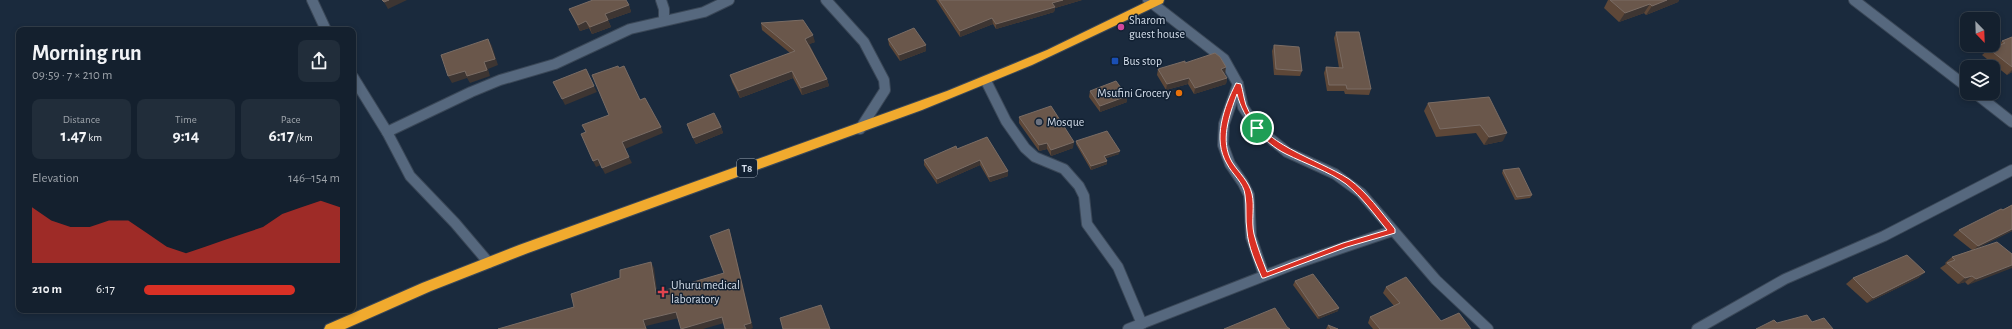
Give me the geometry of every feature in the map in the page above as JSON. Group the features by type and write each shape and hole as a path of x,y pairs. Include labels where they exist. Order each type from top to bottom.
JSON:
{"highway":[{"name":"T8","path":"331,329 490,263 608,217 860,129 986,81 1085,37 1153,1"}],"street":[{"path":"312,0 325,27"},
{"path":"660,0 664,9 664,20"},
{"path":"387,132 457,98 500,80 555,64 630,29 704,12 729,0"},
{"path":"826,0 864,42 884,80 885,90 860,129"},
{"path":"1854,0 1960,82"},
{"path":"1153,1 1224,59 1238,84 1243,107 1257,128 1287,152 1318,165 1348,182 1361,193 1392,231 1436,280 1488,329"},
{"path":"986,81 1014,134 1028,151 1034,156 1059,166 1079,185 1084,193 1086,202 1086,222 1091,232 1114,261 1125,282 1142,324"},
{"path":"356,82 387,132 410,176 455,223 490,263"},
{"path":"1238,84 1226,115 1223,149 1229,163 1245,185 1249,194 1250,233 1264,276"},
{"path":"1984,100 2012,122"},
{"path":"1697,329 1785,278 1884,236 2012,170"},
{"path":"1128,329 1346,245 1392,231"}],"building":[{"path":"593,0 626,0 629,5 605,14 608,20 590,27 586,21 578,25 569,9"},
{"path":"939,0 1063,0 1052,3 1055,7 996,24 992,18 960,31"},
{"path":"1610,0 1667,0 1652,6 1650,4 1625,13"},
{"path":"803,20 813,35 805,39 827,79 801,88 792,71 738,91 730,75 795,51 761,23"},
{"path":"914,28 926,45 899,55 888,39"},
{"path":"1336,32 1359,32 1371,89 1347,89 1346,85 1329,85 1326,67 1343,68"},
{"path":"2012,37 2012,67 1993,52 2000,52 2000,45 2005,43 2002,41"},
{"path":"488,39 495,59 484,62 487,70 467,76 465,71 448,76 441,55"},
{"path":"1274,45 1299,47 1302,71 1276,69"},
{"path":"1215,53 1220,57 1226,67 1221,69 1227,78 1195,88 1189,78 1167,84 1158,69 1185,61 1185,63"},
{"path":"618,66 619,68 624,66 640,100 645,98 661,127 622,142 629,157 602,168 598,159 593,161 581,134 586,132 582,125 609,115 592,75"},
{"path":"586,69 594,86 562,99 553,82"},
{"path":"1116,81 1127,96 1100,106 1090,91"},
{"path":"1489,97 1507,133 1489,137 1480,125 1440,129 1428,103"},
{"path":"1051,106 1074,142 1051,150 1047,143 1039,145 1019,117"},
{"path":"714,113 721,127 693,138 687,124"},
{"path":"1107,131 1120,151 1104,156 1107,161 1091,166 1076,141"},
{"path":"987,137 1008,171 989,177 980,160 937,179 924,160 956,146 957,149"},
{"path":"1519,168 1532,195 1517,197 1503,170"},
{"path":"2012,205 2012,229 1978,246 1959,230 2001,209 2003,210"},
{"path":"729,229 751,323 744,325 746,329 725,329 722,317 681,329 676,312 643,320 646,329 498,329 574,307 571,294 620,278 620,270 651,262 656,293 724,273 710,236"},
{"path":"1997,242 2012,254 2012,265 1976,279 1972,276 1965,278 1947,263 1955,260 1952,257"},
{"path":"1907,255 1925,272 1873,298 1853,278"},
{"path":"1313,274 1339,308 1319,316 1295,281"},
{"path":"1406,277 1441,321 1459,313 1471,329 1380,329 1370,317 1400,303 1386,287"},
{"path":"821,305 830,329 783,329 780,318"},
{"path":"1275,308 1287,327 1290,329 1224,329"},
{"path":"1807,315 1812,322 1824,318 1833,329 1756,329 1774,320 1777,323"},
{"path":"1328,325 1338,329 1331,329"}],"place":[{"name":"Sharom guest house","path":"1121,27"},
{"name":"Bus stop","path":"1115,61"},
{"name":"Msufini Grocery","path":"1179,93"},
{"name":"Mosque","path":"1039,122"},
{"name":"Uhuru medical laboratory","path":"663,292"}],"route":[{"path":"1238,84 1243,107 1257,128 1275,144 1287,152 1318,165 1348,182 1361,193 1392,231 1346,245 1264,276 1250,233 1251,213 1249,194 1245,185 1229,163 1223,149 1226,115 1238,84"}]}
